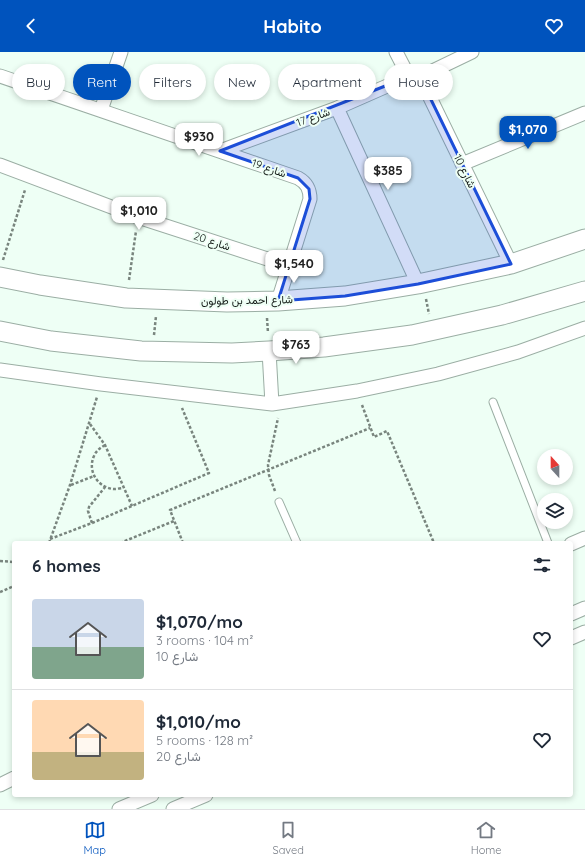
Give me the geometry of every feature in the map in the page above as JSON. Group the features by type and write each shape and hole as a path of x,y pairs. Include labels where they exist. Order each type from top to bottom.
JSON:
{"street":[{"path":"101,110 121,52"},
{"name":"شارع 10","path":"396,52 405,64"},
{"name":"شارع 17","path":"446,64 472,52"},
{"name":"شارع 19","path":"0,76 303,181 309,189 310,199 289,266 272,301"},
{"name":"شارع 17","path":"220,151 337,108 384,88"},
{"name":"شارع 10","path":"427,100 462,164 511,264"},
{"path":"337,108 420,284"},
{"path":"462,164 585,113"},
{"name":"شارع 20","path":"0,165 138,217 289,266"},
{"name":"شارع احمد بن طولون","path":"1,270 40,286 126,298 228,302 272,301 345,296 420,284 511,264 585,239"},
{"path":"0,331 51,341 141,351 232,353 269,351 324,347 412,335 502,315 585,290"},
{"path":"0,371 176,393 277,403 356,392 438,374 518,352 585,328"},
{"path":"269,351 277,403"},
{"path":"573,543 585,538"},
{"path":"573,613 585,608"},
{"path":"573,637 585,632"},
{"path":"0,785 12,779"},
{"path":"119,809 147,797"},
{"path":"173,809 201,797"}],"lane":[{"path":"493,402 547,541"},
{"path":"279,502 296,541"}],"path":[{"path":"1,270 29,176"},
{"path":"126,298 138,217"},
{"path":"420,284 432,330"},
{"path":"147,336 154,336 157,300"},
{"path":"269,351 272,301"},
{"path":"50,541 90,424 101,384"},
{"path":"356,392 374,437 387,431 433,541"},
{"path":"50,541 209,473 176,393"},
{"path":"277,403 268,470 279,502"},
{"path":"90,424 105,445 132,506"},
{"path":"182,541 170,510 370,428"},
{"path":"105,445 98,450 93,458 92,467 94,476 104,487 114,489 124,488"},
{"path":"70,485 94,476"},
{"path":"92,523 88,511 89,507 104,487"},
{"path":"125,541 174,521"},
{"path":"0,561 12,562"},
{"path":"0,592 12,587"}],"highlighted area":[{"path":"420,77 511,264 418,284 345,296 278,301 310,199 309,189 298,178 220,151 403,79"}]}
